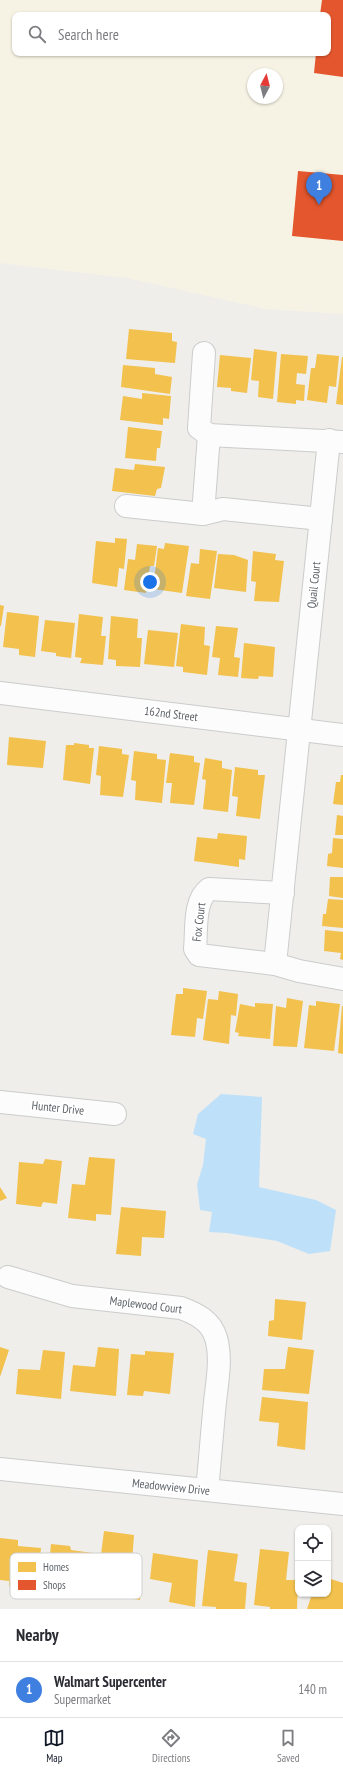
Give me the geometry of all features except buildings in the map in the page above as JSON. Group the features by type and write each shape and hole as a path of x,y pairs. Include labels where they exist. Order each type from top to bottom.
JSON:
{"street":[{"path":"204,353 199,428 209,435 336,441"},
{"path":"203,514 209,435"},
{"name":"Quail Court","path":"300,730 321,519 336,441"},
{"path":"126,506 203,514 223,509 321,519"},
{"name":"162nd Street","path":"0,693 343,735"},
{"path":"275,964 300,730"},
{"name":"Fox Court","path":"283,893 209,889 203,894 198,906 195,949 199,955 275,964 299,971 343,979"},
{"name":"Hunter Drive","path":"0,1102 115,1114"},
{"name":"Maplewood Court","path":"8,1277 72,1296 181,1308 195,1313 206,1320 216,1338 218,1354 217,1383 207,1490"},
{"name":"Meadowview Drive","path":"0,1469 343,1504"}],"shaded area":[{"path":"0,0 343,0 343,314 266,309 127,278 0,263"}],"water":[{"path":"221,1094 262,1097 259,1187 316,1200 336,1210 330,1251 309,1254 277,1241 227,1233 209,1232 212,1212 200,1210 197,1184 203,1165 206,1139 193,1134 198,1114"}],"place":[{"name":"Walmart Supercenter","path":"319,205"}]}
